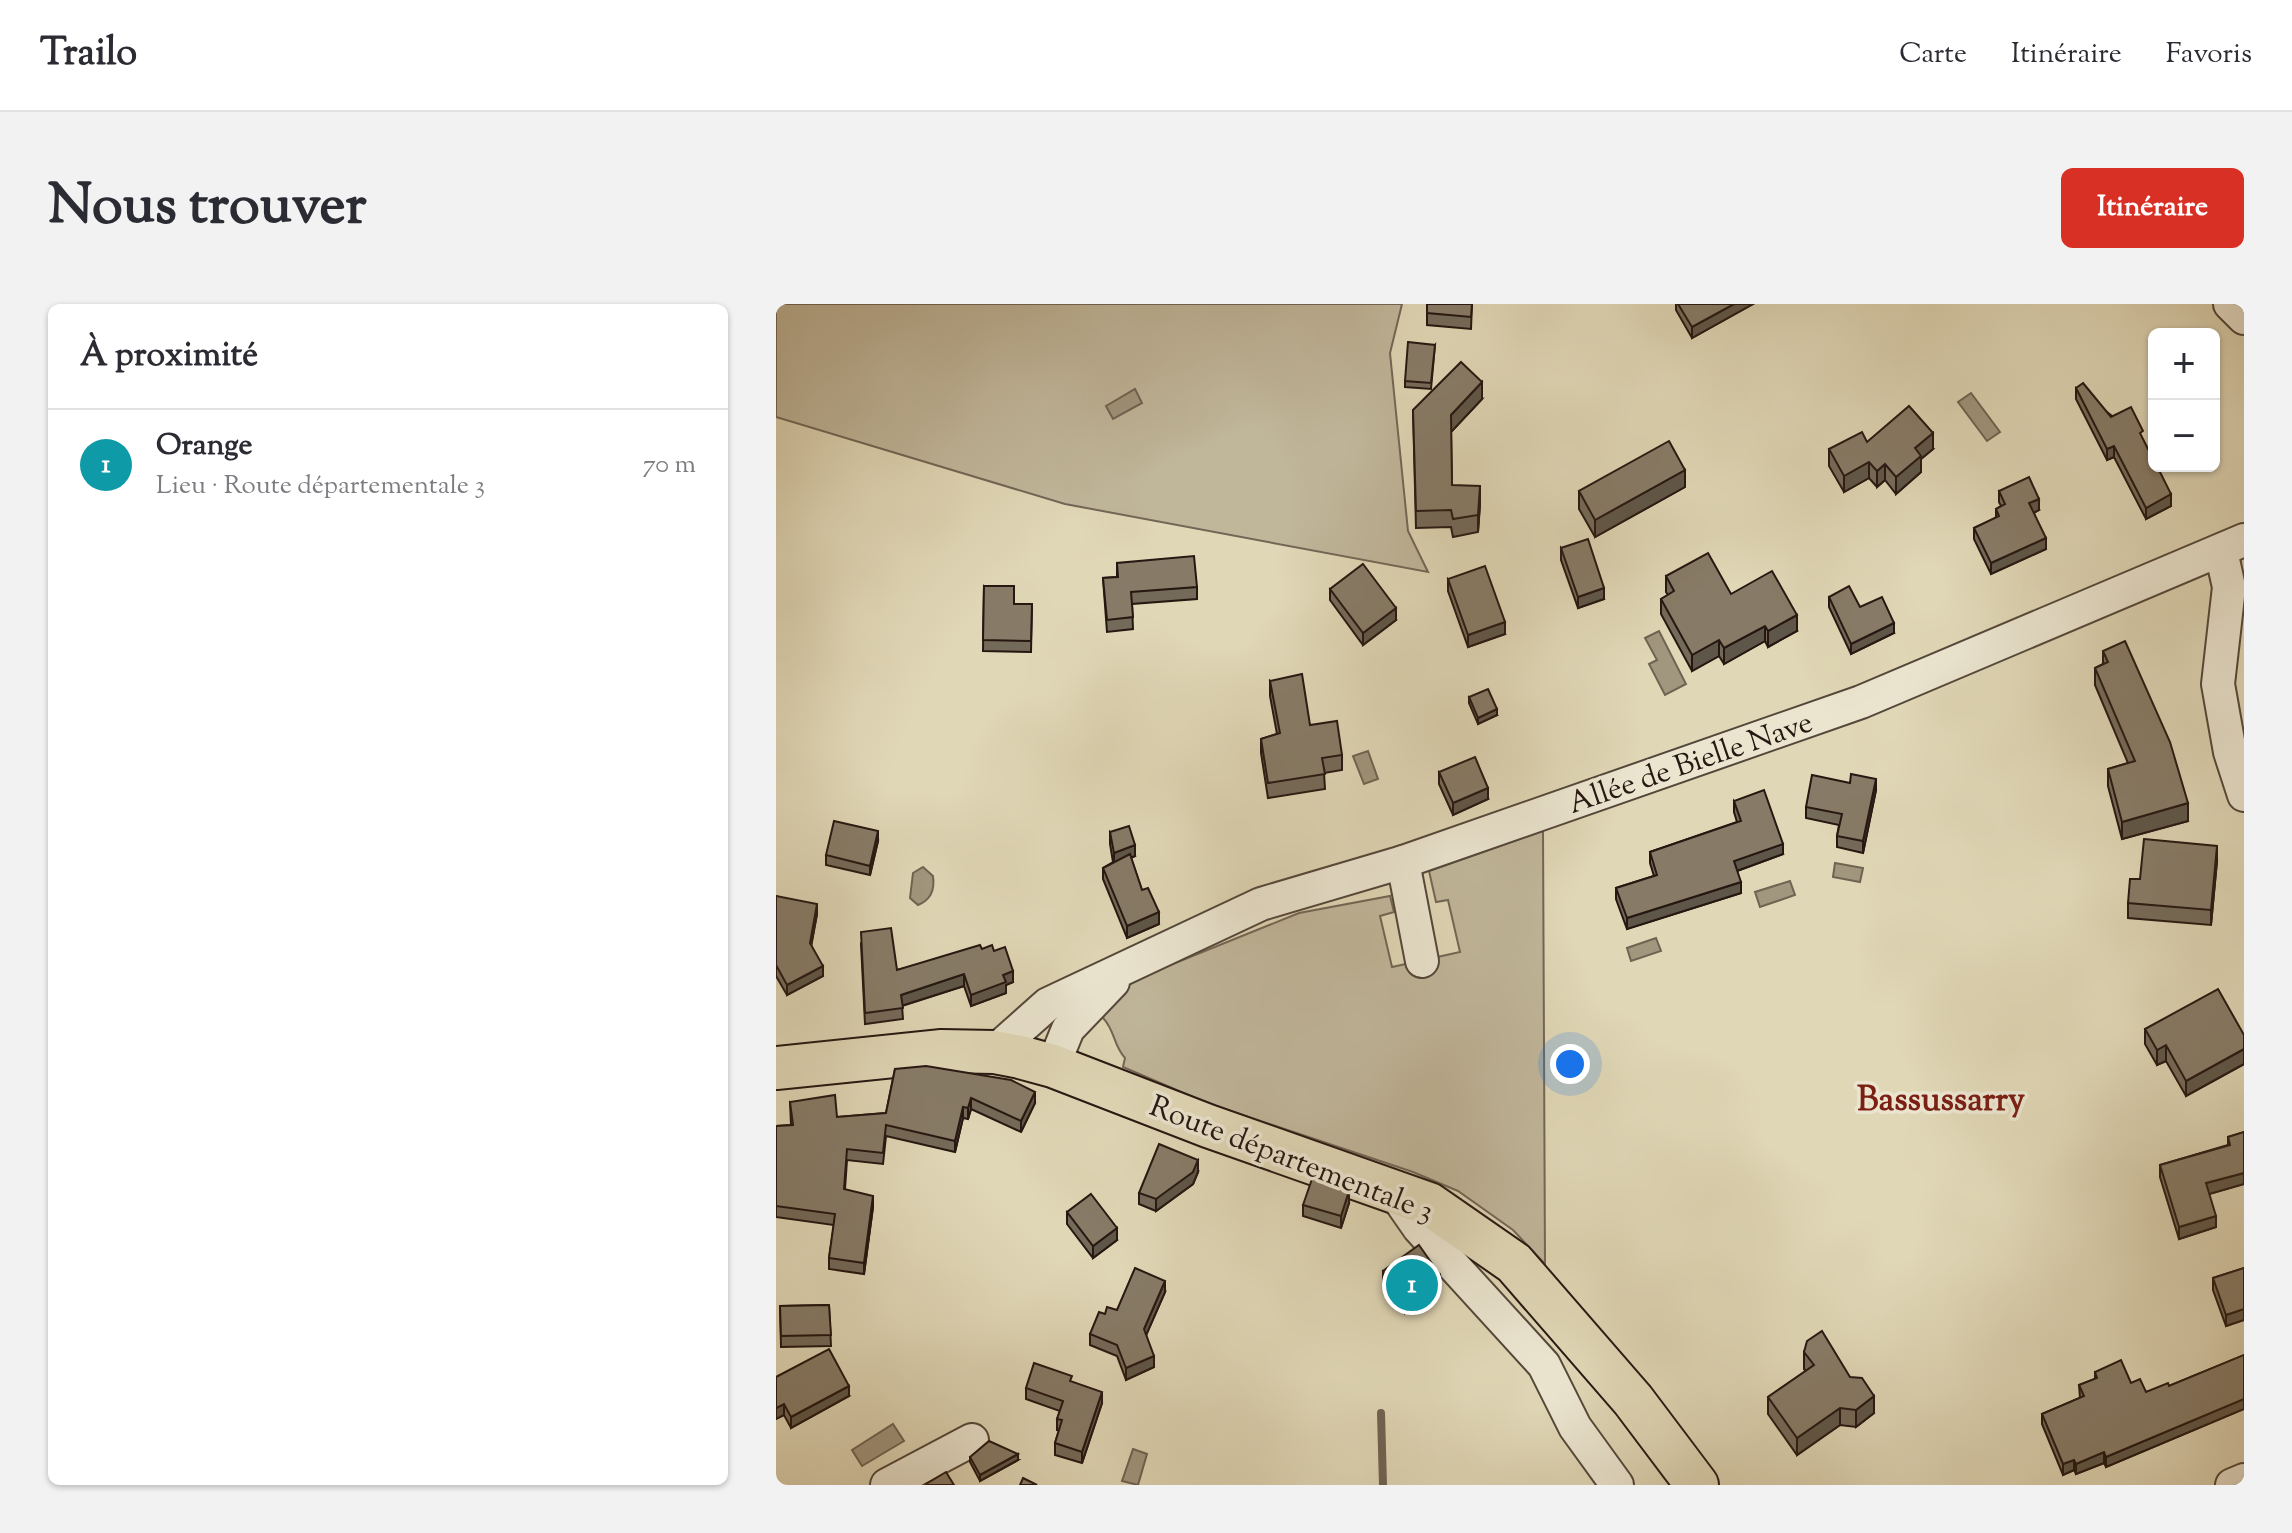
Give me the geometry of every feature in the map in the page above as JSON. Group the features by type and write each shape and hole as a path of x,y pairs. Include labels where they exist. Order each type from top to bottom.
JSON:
{"main road":[{"name":"Route départementale 3","path":"776,1068 942,1051 994,1052 1053,1066 1208,1126 1429,1204 1514,1263 1633,1400 1697,1485"}],"street":[{"path":"2230,304 2244,318"},
{"path":"2232,546 2218,684 2230,752 2244,795"},
{"name":"Allée de Bielle Nave","path":"994,1052 1048,1004 1261,904 1403,862 1861,702 2232,546"},
{"path":"1403,862 1422,961"},
{"name":"Allée de Bielle Nave","path":"1053,1066 1068,1029 1130,965"},
{"path":"1394,1192 1419,1228 1544,1365 1575,1427 1617,1485"},
{"path":"887,1485 972,1440"},
{"path":"2232,1485 2244,1480"}],"shaded area":[{"path":"776,304 1402,304 1390,353 1408,531 1428,572 1065,504 776,417"},
{"path":"1135,389 1142,403 1113,419 1106,406"},
{"path":"1971,393 2000,432 1987,441 1958,402"},
{"path":"1659,631 1686,684 1665,695 1649,664 1657,660 1645,638"},
{"path":"1368,751 1378,779 1364,784 1353,756"},
{"path":"1543,831 1545,1264 1513,1230 1458,1191 1413,1172 1207,1103 1123,1067 1125,1058 1103,1018 1119,993 1143,976 1299,913 1390,896 1394,912 1380,916 1392,967 1460,952 1448,900 1436,902 1429,871"},
{"path":"1835,863 1863,868 1860,882 1833,877"},
{"path":"923,867 933,876 933,886 929,897 918,905 910,898 913,873"},
{"path":"1790,881 1795,895 1760,907 1755,892"},
{"path":"1656,938 1661,951 1631,961 1627,948"},
{"path":"893,1424 904,1441 862,1466 852,1450"},
{"path":"1133,1449 1147,1454 1138,1485 1122,1481"}],"building":[{"path":"1427,304 1472,304 1471,317 1427,313"},
{"path":"1678,304 1734,304 1692,327"},
{"path":"1408,342 1435,345 1431,383 1405,381"},
{"path":"1461,362 1482,382 1451,415 1452,485 1480,486 1478,515 1453,519 1451,510 1416,511 1413,410"},
{"path":"2083,383 2111,417 2131,407 2148,449 2148,472 2160,472 2171,494 2146,508 2114,446 2107,449 2076,388"},
{"path":"1909,406 1933,433 1915,448 1921,456 1896,477 1885,464 1877,471 1869,462 1844,476 1829,449 1862,432 1867,442"},
{"path":"1669,441 1685,470 1595,520 1579,491"},
{"path":"2029,477 2039,499 2029,503 2046,538 1991,563 1974,528 1999,516 1996,509 2005,504 1999,491"},
{"path":"1588,539 1604,588 1578,597 1561,548"},
{"path":"1708,553 1731,594 1772,571 1797,615 1768,631 1765,626 1724,648 1719,640 1692,655 1661,599 1674,591 1666,576"},
{"path":"1194,556 1197,587 1131,592 1133,617 1107,620 1103,578 1118,577 1117,563"},
{"path":"1363,564 1396,608 1363,633 1330,589"},
{"path":"1485,566 1505,622 1468,635 1448,579"},
{"path":"984,586 1014,586 1014,604 1032,604 1031,641 983,640"},
{"path":"1849,586 1860,607 1882,597 1894,623 1851,644 1829,597"},
{"path":"2125,641 2170,742 2188,803 2122,822 2108,769 2135,761 2095,668 2108,662 2103,651"},
{"path":"1302,674 1310,725 1337,721 1342,755 1322,758 1325,774 1268,783 1261,739 1280,733 1270,681"},
{"path":"1488,689 1497,709 1478,718 1469,697"},
{"path":"1475,757 1488,788 1453,803 1439,772"},
{"path":"1851,774 1876,779 1863,841 1837,836 1842,814 1806,807 1812,775 1850,783"},
{"path":"1764,790 1783,844 1734,861 1741,882 1627,918 1616,888 1657,875 1650,852 1741,821 1734,801"},
{"path":"834,821 878,831 870,866 826,855"},
{"path":"1129,826 1135,845 1114,853 1110,832"},
{"path":"2144,839 2217,846 2211,910 2128,903 2130,879 2140,879"},
{"path":"1130,854 1142,890 1148,888 1159,912 1127,926 1103,868"},
{"path":"776,896 817,904 810,943 823,966 787,985 776,965"},
{"path":"891,928 897,970 980,945 982,949 992,945 994,951 1005,947 1013,971 1003,975 1006,982 971,995 964,974 901,995 903,1008 865,1013 861,932"},
{"path":"2218,989 2244,1035 2244,1049 2186,1081 2166,1045 2157,1050 2145,1029"},
{"path":"926,1066 1011,1080 1035,1092 1021,1121 971,1098 968,1108 963,1107 955,1141 886,1125 883,1153 847,1149 844,1189 873,1196 864,1263 829,1258 835,1214 776,1206 776,1126 793,1125 790,1102 835,1095 837,1117 886,1113 895,1069"},
{"path":"2244,1132 2244,1173 2206,1183 2216,1216 2179,1227 2160,1165 2230,1145 2228,1137"},
{"path":"1159,1144 1198,1160 1193,1172 1156,1199 1139,1193"},
{"path":"1312,1179 1349,1191 1341,1216 1303,1205"},
{"path":"1091,1194 1117,1228 1093,1246 1067,1212"},
{"path":"1419,1245 1440,1275 1405,1301 1383,1271"},
{"path":"1135,1268 1165,1281 1144,1329 1154,1356 1126,1368 1117,1345 1090,1334 1099,1312 1105,1314 1107,1307 1117,1310"},
{"path":"2244,1268 2244,1309 2226,1315 2213,1278"},
{"path":"829,1305 831,1335 781,1336 780,1306"},
{"path":"1822,1331 1850,1377 1862,1378 1874,1396 1856,1410 1840,1408 1797,1438 1768,1397 1814,1365 1804,1352 1807,1341"},
{"path":"829,1349 849,1386 791,1417 784,1404 776,1408 776,1377"},
{"path":"2244,1355 2244,1399 2106,1457 2104,1452 2076,1464 2074,1460 2063,1464 2042,1414 2084,1396 2079,1385 2097,1378 2095,1372 2121,1360 2131,1383 2140,1379 2146,1392 2168,1383 2169,1386"},
{"path":"1034,1363 1072,1376 1070,1381 1102,1392 1082,1452 1055,1443 1062,1420 1057,1419 1063,1401 1026,1388"},
{"path":"989,1441 1018,1454 980,1475 970,1457"},
{"path":"946,1472 954,1485 926,1484"},
{"path":"1023,1478 1037,1485 1020,1485"}],"waterway":[{"path":"1381,1413 1383,1485"}],"place":[{"name":"Orange","path":"1412,1285"}],"district":[{"name":"Bassussarry","path":"1941,1098"}]}
